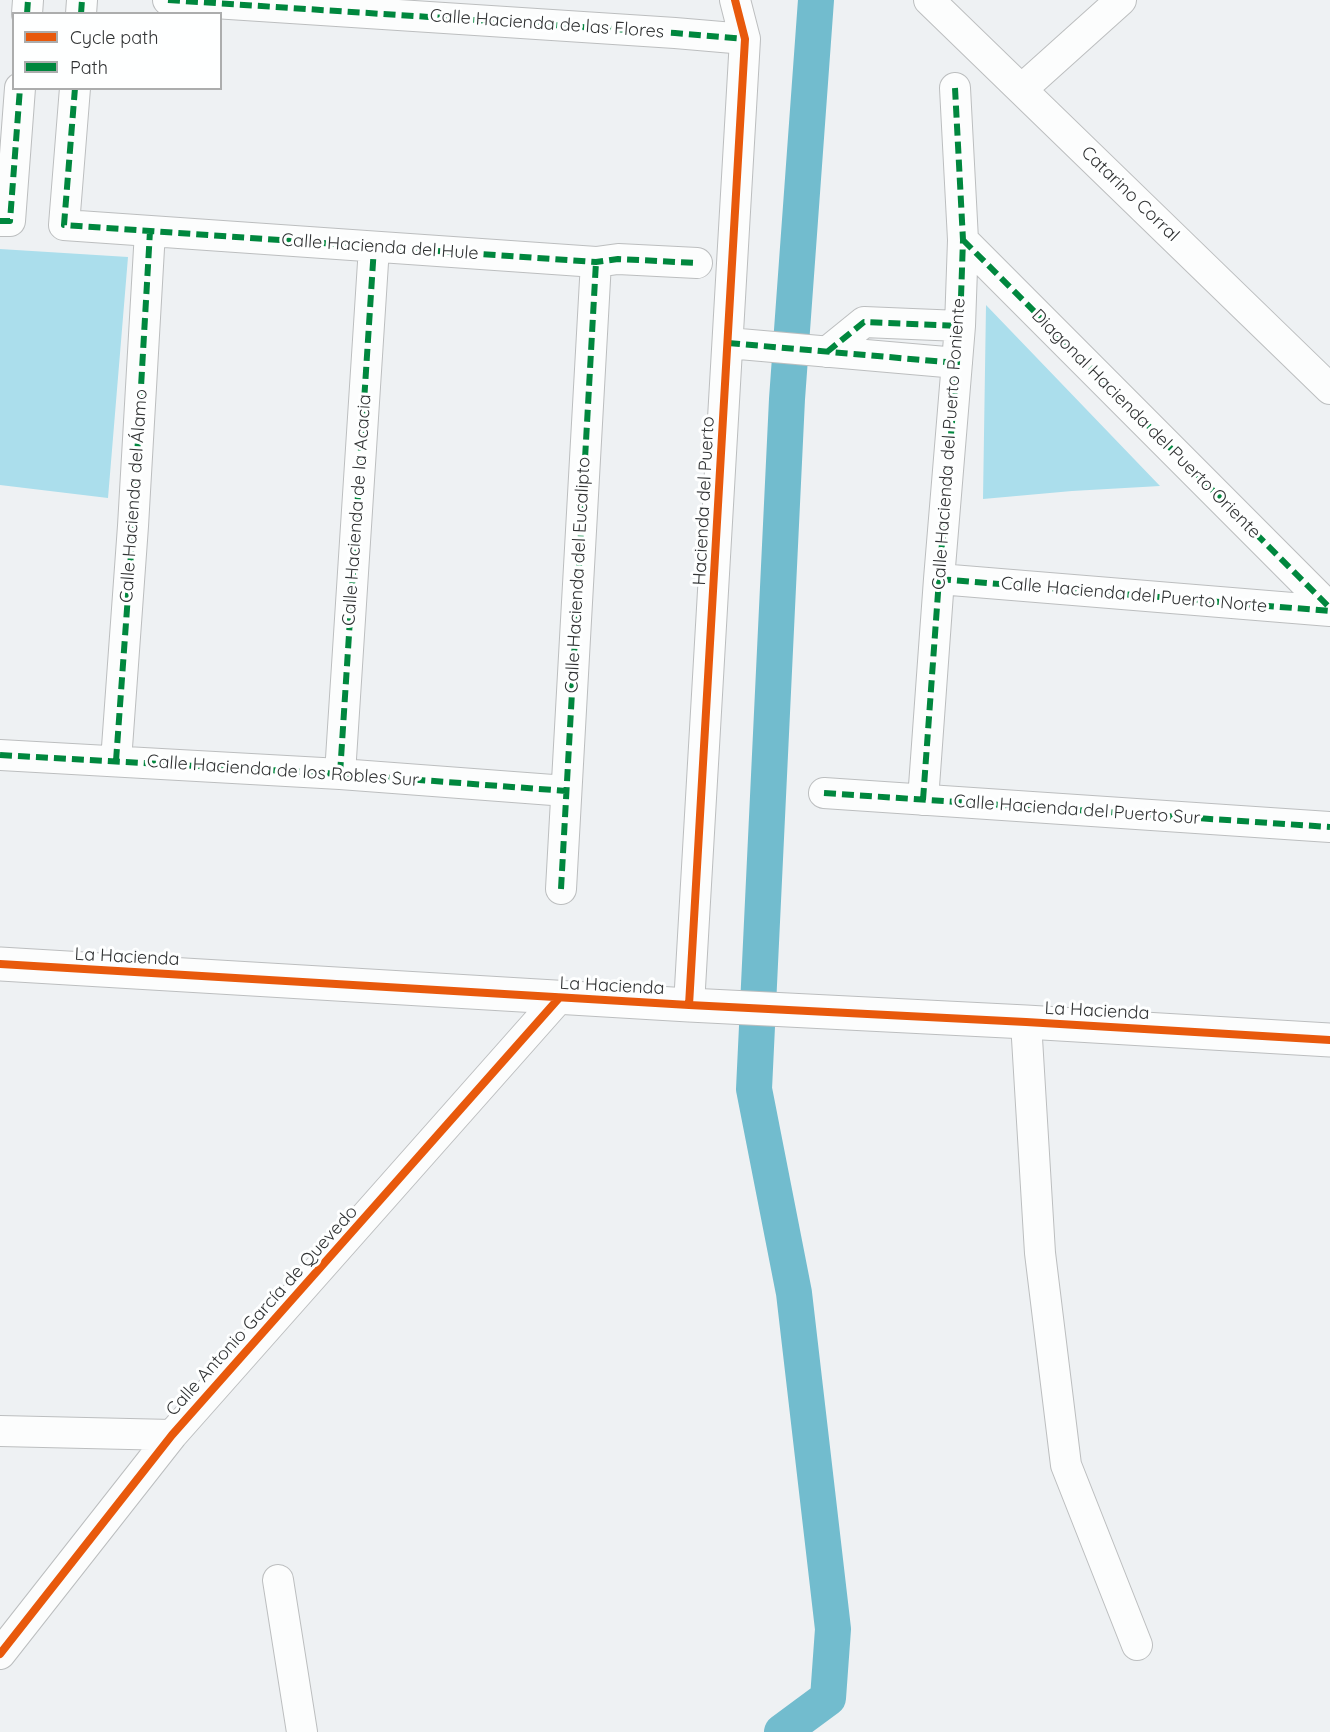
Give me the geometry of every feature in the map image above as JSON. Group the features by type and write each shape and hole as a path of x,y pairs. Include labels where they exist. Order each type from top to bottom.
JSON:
{"street":[{"name":"Calle Hacienda de las Flores","path":"168,0 745,39"},
{"name":"Hacienda del Puerto","path":"691,1005 745,39 735,0"},
{"name":"Catarino Corral","path":"929,0 1330,389"},
{"path":"1022,89 1121,0"},
{"name":"Calle Hacienda del Puerto Poniente","path":"923,800 960,326 963,240 955,88"},
{"path":"5,221 20,90"},
{"name":"Calle Hacienda del Hule","path":"75,90 64,225 596,262 618,259 697,263"},
{"name":"Calle Hacienda del Álamo","path":"117,761 150,231"},
{"name":"Diagonal Hacienda del Puerto Oriente","path":"963,240 1330,609"},
{"name":"Calle Hacienda de la Acacia","path":"340,774 374,247"},
{"name":"Calle Hacienda del Eucalipto","path":"561,889 596,262"},
{"path":"827,352 864,322 960,326"},
{"path":"728,343 957,363"},
{"name":"Calle Hacienda del Puerto Norte","path":"939,579 1330,609"},
{"name":"Calle Hacienda de los Robles Sur","path":"0,755 340,774 566,791"},
{"name":"Calle Hacienda del Puerto Sur","path":"824,793 1330,827"},
{"name":"La Hacienda","path":"0,964 559,998 1330,1040"},
{"name":"Calle Antonio García de Quevedo","path":"0,1654 172,1435 559,998"},
{"path":"1026,1022 1040,1253 1066,1465 1137,1645"},
{"path":"0,1431 172,1435"},
{"path":"278,1580 302,1732"}],"shaded area":[{"path":"0,249 128,257 108,498 0,485"},
{"path":"986,305 1160,486 983,499"}],"waterway":[{"path":"782,1732 828,1698 833,1629 794,1293 754,1089 787,399 816,0"}],"marked path":[{"path":"27,12 28,0"},
{"path":"81,12 82,0"},
{"path":"168,0 745,39"},
{"path":"923,800 960,326 963,240 955,88"},
{"path":"0,221 10,221 20,90"},
{"path":"75,90 64,225 596,262 618,259 697,263"},
{"path":"116,761 133,526 150,231"},
{"path":"963,240 1330,608"},
{"path":"340,774 374,247"},
{"path":"561,889 596,262"},
{"path":"827,352 864,322 960,326"},
{"path":"728,343 957,363"},
{"path":"939,579 1330,611"},
{"path":"0,755 340,774 566,791"},
{"path":"824,793 1330,827"}],"cycle path":[{"path":"689,1005 745,39 735,0"},
{"path":"0,964 1330,1040"},
{"path":"0,1654 172,1435 559,998"}]}
